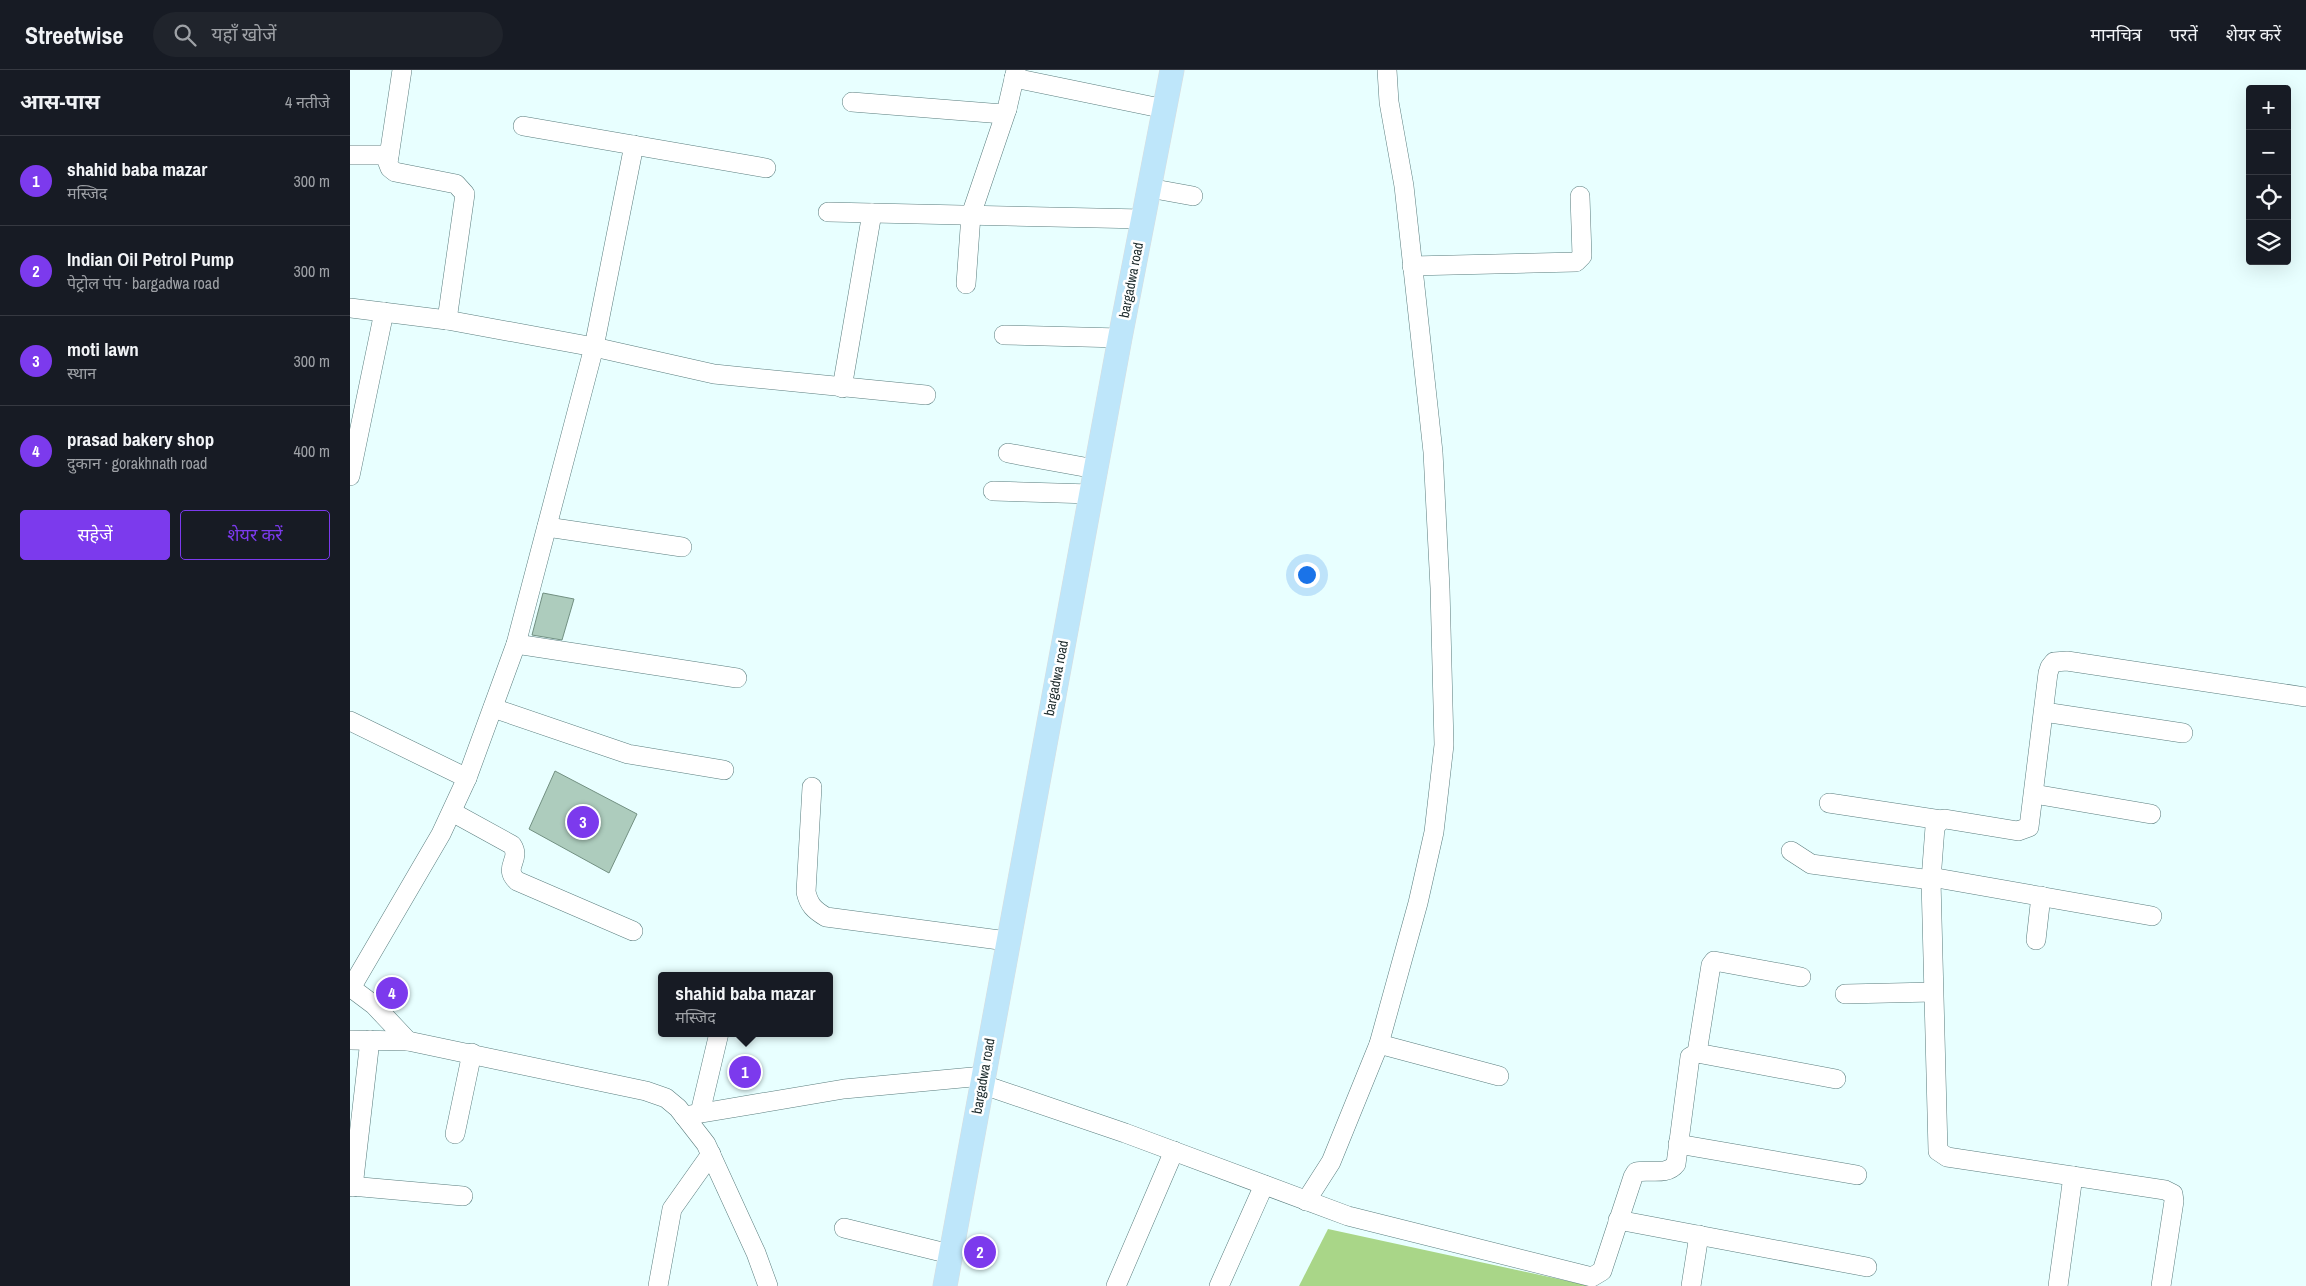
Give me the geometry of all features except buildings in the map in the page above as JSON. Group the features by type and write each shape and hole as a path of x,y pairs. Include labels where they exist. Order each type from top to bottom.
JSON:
{"main road":[{"name":"bargadwa road","path":"945,1286 1095,469 1172,70"}],"street":[{"path":"402,70 389,155 390,168 395,172 456,184 465,194 447,320"},
{"path":"1306,1201 1331,1162 1379,1044 1418,903 1434,832 1444,745 1440,588 1433,452 1404,186 1389,102 1387,70"},
{"path":"966,284 971,215 1007,109 1015,74 1165,109"},
{"path":"852,102 998,114 1003,114 1007,109"},
{"path":"523,126 766,168"},
{"path":"408,1041 374,1005 351,988 452,812 467,778 516,644 594,347 634,145"},
{"path":"350,155 389,155"},
{"path":"1149,188 1193,196"},
{"path":"1412,266 1576,262 1582,256 1580,196"},
{"path":"828,212 1143,219"},
{"path":"842,388 872,213"},
{"path":"350,308 447,320 594,347 714,374 926,395"},
{"path":"350,476 384,312"},
{"path":"1004,335 1120,338"},
{"path":"1008,452 1095,469"},
{"path":"993,491 1091,494"},
{"path":"546,527 682,547"},
{"path":"516,644 736,678"},
{"path":"1828,803 1941,820 2026,830 2030,823 2050,667 2054,662 2060,660 2306,697"},
{"path":"493,708 628,754 724,770"},
{"path":"2044,712 2184,733"},
{"path":"350,721 467,778"},
{"path":"812,788 806,892 809,904 816,911 826,917 1007,941"},
{"path":"2034,794 2151,814"},
{"path":"452,812 512,845 516,850 516,856 510,869 512,876 517,882 633,931"},
{"path":"1941,820 1935,827 1931,879 1938,1151 1947,1157 2165,1190 2172,1194 2174,1201 2165,1286"},
{"path":"1792,851 1811,864 1931,879 2152,916"},
{"path":"2036,940 2041,896"},
{"path":"1697,1053 1711,965 1714,961 1802,977"},
{"path":"1845,994 1933,992"},
{"path":"692,1115 718,1037"},
{"path":"350,1040 408,1041 646,1090 666,1098 692,1115 756,1253 768,1286"},
{"path":"370,1040 351,1187 463,1196"},
{"path":"1379,1044 1498,1076"},
{"path":"455,1134 472,1053"},
{"path":"692,1115 844,1089 982,1080 1360,1220 1592,1276 1602,1272 1618,1220 1636,1172 1672,1169 1676,1164 1690,1057 1697,1053 1836,1078"},
{"path":"1678,1144 1857,1175"},
{"path":"1116,1286 1174,1151"},
{"path":"658,1286 668,1221 677,1199 711,1154"},
{"path":"2058,1286 2073,1176"},
{"path":"1220,1286 1264,1185"},
{"path":"1618,1220 1867,1267"},
{"path":"844,1228 950,1254"},
{"path":"1691,1286 1699,1235"}],"green space":[{"path":"1328,1229 1591,1286 1299,1286"}],"place":[{"name":"moti lawn","path":"583,822"},
{"name":"prasad bakery shop","path":"392,993"},
{"name":"shahid baba mazar","path":"745,1072"},
{"name":"Indian Oil Petrol Pump","path":"980,1252"}]}
